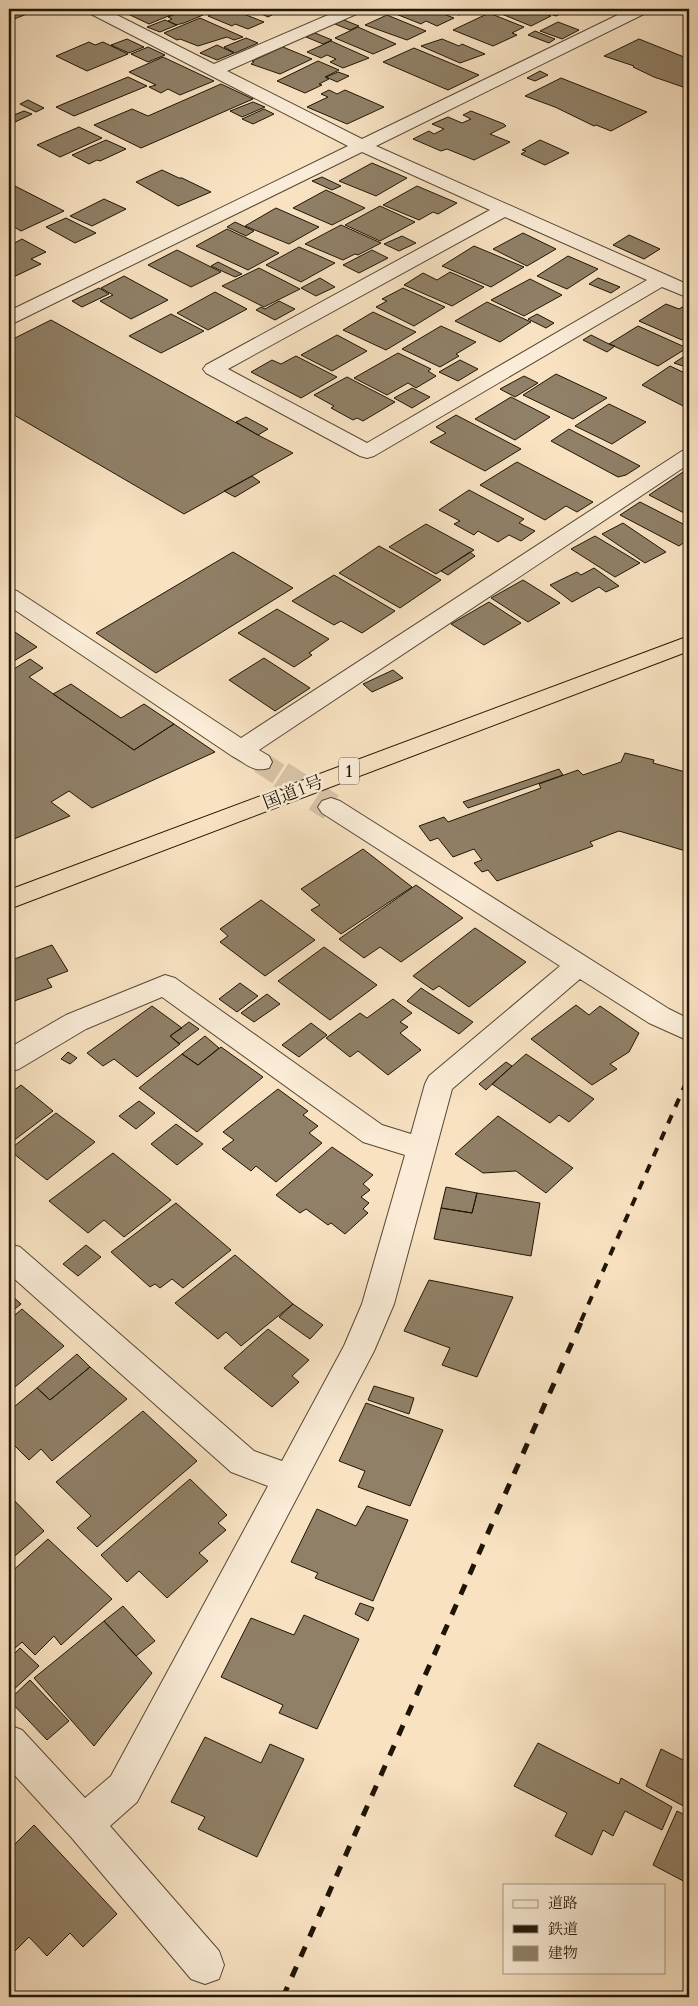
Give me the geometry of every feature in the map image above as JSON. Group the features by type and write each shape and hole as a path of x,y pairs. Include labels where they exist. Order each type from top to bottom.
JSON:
{"highway":[{"name":"国道1号","path":"9,900 689,643"}],"street":[{"path":"93,9 362,146 689,292"},
{"path":"215,70 355,9"},
{"path":"9,318 642,9"},
{"path":"504,210 213,369 367,452 661,280"},
{"path":"9,596 250,756 689,455"},
{"path":"331,807 659,1016 689,1031"},
{"path":"84,1824 124,1789 288,1478 358,1351 378,1304 439,1084 579,965"},
{"path":"9,1062 76,1022 165,985 373,1134 421,1148"},
{"path":"9,1256 243,1462 288,1478"},
{"path":"9,1744 84,1824 205,1965"}],"building":[{"path":"9,9 36,9 37,10 9,21"},
{"path":"126,9 183,10 149,24 128,14 133,12"},
{"path":"189,9 203,15 176,25 168,21 172,19 168,17"},
{"path":"225,9 231,9 264,22 248,29 235,24 232,26 208,16"},
{"path":"251,9 283,9 268,17"},
{"path":"407,9 431,9 454,18 437,26 426,21 421,24 396,14"},
{"path":"442,9 472,9 459,15"},
{"path":"532,9 551,16 531,26 492,10"},
{"path":"536,9 571,9 556,16"},
{"path":"489,13 524,27 512,33 517,35 493,46 453,30"},
{"path":"387,15 426,31 407,40 365,25"},
{"path":"200,18 243,37 234,40 227,37 198,46 180,39 177,40 164,33"},
{"path":"165,20 177,25 160,32 147,27"},
{"path":"344,20 359,26 350,30 335,24"},
{"path":"558,22 579,30 562,39 540,31"},
{"path":"358,27 396,44 373,54 335,38"},
{"path":"535,31 555,39 549,43 528,35"},
{"path":"315,33 332,40 323,44 306,37"},
{"path":"246,38 258,43 235,53 224,47"},
{"path":"127,39 144,47 129,53 111,45"},
{"path":"442,39 459,46 462,44 485,54 460,63 421,46"},
{"path":"639,39 689,59 689,89 654,77 634,66 604,56"},
{"path":"331,41 369,58 343,68 330,62 336,59 327,55 321,58 307,52"},
{"path":"89,42 95,45 103,42 128,54 87,71 56,56"},
{"path":"217,45 234,53 217,60 200,53"},
{"path":"148,47 165,55 148,62 131,54"},
{"path":"283,47 312,59 280,74 251,64 254,62 252,61"},
{"path":"414,48 479,75 448,90 383,62"},
{"path":"163,57 214,81 180,95 168,89 161,93 149,87 156,85 129,72"},
{"path":"318,61 339,70 325,77 329,79 319,84 322,85 305,93 277,81"},
{"path":"540,71 548,75 535,81 527,78"},
{"path":"338,72 349,76 337,82 326,77"},
{"path":"128,77 147,86 74,116 56,107"},
{"path":"561,78 647,112 611,131 596,125 594,126 555,107 525,96"},
{"path":"221,84 253,99 141,148 94,125 132,109 148,116"},
{"path":"329,90 337,94 345,90 384,107 347,124 307,107 328,97 321,94"},
{"path":"28,100 44,108 36,112 20,104"},
{"path":"253,102 265,107 242,117 230,111"},
{"path":"264,109 274,114 253,124 242,119"},
{"path":"24,111 32,114 13,123 9,121 9,117"},
{"path":"471,111 504,124 506,126 490,134 510,142 474,160 447,149 441,151 413,139 429,131 434,134 444,129 432,124 448,117 462,123 471,119 463,115"},
{"path":"79,127 102,138 60,157 37,145"},
{"path":"106,140 126,149 89,164 72,155"},
{"path":"540,140 569,153 545,165 521,154 526,151 522,150"},
{"path":"372,163 407,178 376,196 339,181"},
{"path":"162,170 211,192 178,206 136,182"},
{"path":"322,177 341,186 332,190 312,181"},
{"path":"9,183 64,211 21,231 9,224"},
{"path":"417,186 457,203 438,214 433,212 419,220 383,205"},
{"path":"326,190 365,208 332,225 293,208"},
{"path":"104,199 126,209 92,226 70,216"},
{"path":"380,206 415,222 380,241 345,225"},
{"path":"276,208 319,227 289,244 245,226"},
{"path":"66,218 96,233 75,243 46,227"},
{"path":"235,222 254,231 246,236 227,227"},
{"path":"341,225 381,243 358,255 355,254 343,260 305,244"},
{"path":"227,229 279,253 248,270 196,246"},
{"path":"523,233 556,249 527,266 493,249"},
{"path":"629,235 660,249 644,259 613,245"},
{"path":"402,236 416,243 399,251 384,244"},
{"path":"22,239 46,252 31,259 41,264 9,279 9,246"},
{"path":"474,246 524,267 491,287 442,266"},
{"path":"299,247 335,263 301,282 266,265"},
{"path":"177,250 221,272 191,287 148,265"},
{"path":"372,250 388,258 359,273 343,265"},
{"path":"568,256 598,269 567,289 537,276"},
{"path":"218,262 242,274 235,277 211,266"},
{"path":"259,268 300,289 264,307 222,286"},
{"path":"450,272 484,287 452,306 404,285 423,273 437,280"},
{"path":"124,276 168,300 131,319 100,301 113,295 101,288"},
{"path":"320,278 335,287 316,296 301,288"},
{"path":"598,278 620,287 611,293 589,284"},
{"path":"530,279 562,295 524,316 491,300"},
{"path":"99,288 109,294 82,307 72,301"},
{"path":"403,288 445,307 414,326 376,307 387,301 382,299"},
{"path":"215,292 247,309 208,330 177,313"},
{"path":"279,301 295,309 275,320 256,310 261,307 265,309"},
{"path":"487,302 531,322 500,342 455,321"},
{"path":"666,304 679,309 686,305 689,306 689,336 682,340 639,321"},
{"path":"373,312 416,332 386,350 343,330"},
{"path":"171,314 204,331 161,353 129,336"},
{"path":"537,314 554,323 546,328 528,319"},
{"path":"51,320 293,453 184,514 9,412 9,341"},
{"path":"441,326 476,342 456,354 459,356 440,367 402,349"},
{"path":"638,326 687,348 658,366 609,344"},
{"path":"337,335 367,351 332,371 301,355"},
{"path":"591,335 615,346 607,352 583,340"},
{"path":"398,353 431,369 428,371 436,376 416,388 408,383 387,395 354,378"},
{"path":"689,353 689,368 674,363"},
{"path":"296,356 337,377 301,398 251,372 272,360 281,364"},
{"path":"460,360 478,369 458,381 439,372"},
{"path":"670,366 689,375 689,407 687,408 642,385"},
{"path":"556,374 607,398 573,419 523,395"},
{"path":"524,376 538,383 515,397 500,389"},
{"path":"347,377 395,402 363,421 357,418 353,420 331,408 334,406 314,395"},
{"path":"412,388 430,397 412,408 394,398"},
{"path":"511,397 550,417 515,440 475,419"},
{"path":"609,404 646,422 612,444 575,426"},
{"path":"456,415 521,449 485,471 430,442 446,433 436,427"},
{"path":"246,417 268,429 258,435 236,422"},
{"path":"569,429 640,466 626,475 618,477 551,441"},
{"path":"517,462 593,502 577,512 566,506 545,520 480,485"},
{"path":"689,468 688,515 649,495"},
{"path":"252,476 260,482 235,497 224,491"},
{"path":"469,490 524,519 519,523 535,531 521,541 509,535 498,542 478,531 474,535 454,524 460,521 439,510"},
{"path":"640,502 689,527 689,539 679,546 620,515"},
{"path":"623,523 666,552 645,563 602,534"},
{"path":"426,524 474,550 436,574 389,547"},
{"path":"595,536 640,563 615,577 571,549"},
{"path":"379,546 441,580 400,608 339,573"},
{"path":"233,552 293,588 156,673 96,633"},
{"path":"470,552 475,556 448,575 441,571"},
{"path":"594,568 619,586 606,592 599,587 572,602 550,585 577,572 581,575"},
{"path":"334,575 395,611 362,633 341,621 334,625 292,601"},
{"path":"523,580 560,603 528,622 491,598"},
{"path":"489,602 521,623 484,645 451,624"},
{"path":"277,609 329,639 309,653 312,655 294,667 238,633"},
{"path":"9,628 37,647 9,664"},
{"path":"264,658 310,688 275,711 229,680"},
{"path":"30,659 43,668 29,677 134,750 174,724 215,752 92,808 69,791 51,802 70,816 9,841 9,672"},
{"path":"393,670 403,678 372,692 363,684"},
{"path":"71,684 121,718 144,704 174,724 134,750 53,694"},
{"path":"625,753 654,760 653,763 689,773 689,852 619,831 590,842 593,846 497,881 488,870 482,872 474,863 482,860 474,849 453,857 438,838 430,841 419,826 444,817 448,822 541,788 539,784 578,770 583,775 621,762"},
{"path":"559,769 563,775 468,808 463,802"},
{"path":"363,849 412,887 341,934 311,910 320,905 301,889"},
{"path":"416,885 463,918 401,962 380,947 364,958 339,939"},
{"path":"261,900 315,940 265,976 220,942 228,936 220,929"},
{"path":"475,928 526,962 469,1007 439,986 433,990 413,976"},
{"path":"52,945 68,971 47,979 52,987 9,1003 9,961"},
{"path":"324,947 377,985 330,1020 278,981"},
{"path":"240,983 258,996 237,1012 219,999"},
{"path":"421,988 473,1022 459,1034 407,1001"},
{"path":"267,994 280,1004 254,1022 241,1013"},
{"path":"393,999 412,1013 400,1022 408,1027 400,1033 421,1050 388,1075 358,1051 350,1057 326,1038 360,1013 367,1018"},
{"path":"576,1005 589,1015 600,1006 639,1033 629,1052 610,1064 617,1069 592,1085 531,1039"},
{"path":"152,1006 182,1028 170,1036 180,1044 137,1077 114,1059 103,1066 87,1053"},
{"path":"189,1022 199,1029 179,1044 170,1036"},
{"path":"311,1023 327,1035 299,1057 282,1045"},
{"path":"205,1036 219,1048 198,1065 182,1054"},
{"path":"221,1047 263,1077 197,1132 139,1088 182,1054 198,1065"},
{"path":"68,1052 77,1058 70,1064 61,1059"},
{"path":"526,1054 594,1099 569,1122 559,1115 550,1123 492,1084"},
{"path":"506,1062 512,1066 486,1090 479,1084"},
{"path":"21,1085 53,1111 9,1144 9,1094"},
{"path":"278,1089 308,1111 303,1115 318,1126 309,1133 322,1143 276,1182 256,1166 251,1171 222,1149 234,1140 223,1132"},
{"path":"139,1101 155,1113 136,1129 119,1116"},
{"path":"56,1113 95,1142 47,1180 9,1150"},
{"path":"498,1116 573,1168 546,1193 516,1171 483,1173 455,1154"},
{"path":"176,1124 203,1144 177,1165 151,1144"},
{"path":"332,1147 373,1175 363,1184 370,1190 361,1197 369,1203 363,1209 368,1213 345,1234 331,1223 328,1225 306,1209 300,1213 276,1195"},
{"path":"113,1153 171,1200 124,1237 104,1220 88,1233 49,1201"},
{"path":"446,1187 477,1193 472,1213 441,1208"},
{"path":"477,1193 540,1203 531,1256 434,1239 441,1208 472,1213"},
{"path":"176,1203 231,1250 183,1288 172,1279 160,1288 155,1284 150,1287 111,1252"},
{"path":"86,1245 101,1257 78,1276 63,1264"},
{"path":"235,1255 293,1304 241,1346 226,1332 218,1339 175,1303"},
{"path":"429,1280 513,1297 477,1377 442,1365 450,1348 404,1331"},
{"path":"9,1295 21,1304 9,1314"},
{"path":"293,1304 323,1325 310,1339 279,1317"},
{"path":"22,1309 64,1346 9,1392 9,1320"},
{"path":"268,1329 309,1360 292,1376 299,1382 272,1407 224,1368"},
{"path":"77,1354 90,1367 50,1400 37,1388"},
{"path":"90,1367 127,1399 52,1461 41,1449 29,1460 9,1440 9,1411 37,1388 50,1400"},
{"path":"374,1386 414,1398 409,1414 368,1400"},
{"path":"366,1403 443,1430 410,1506 358,1487 365,1471 339,1461"},
{"path":"143,1411 197,1461 97,1547 77,1528 91,1516 56,1482"},
{"path":"190,1479 227,1515 218,1523 226,1530 199,1553 208,1561 167,1598 139,1571 127,1582 101,1555"},
{"path":"9,1495 44,1531 9,1561"},
{"path":"367,1506 408,1520 373,1601 315,1578 318,1573 291,1562 317,1509 356,1526"},
{"path":"48,1539 112,1599 61,1645 54,1636 35,1655 22,1642 14,1649 9,1644 9,1574"},
{"path":"360,1603 374,1608 368,1621 355,1614"},
{"path":"123,1606 155,1641 136,1656 104,1621"},
{"path":"304,1615 359,1639 317,1729 279,1713 283,1705 221,1677 251,1618 294,1635"},
{"path":"104,1621 152,1673 94,1746 34,1678"},
{"path":"20,1648 39,1666 9,1694 9,1659"},
{"path":"30,1680 69,1721 47,1740 9,1700"},
{"path":"205,1737 261,1763 270,1744 304,1759 257,1857 198,1829 205,1817 171,1802"},
{"path":"538,1743 619,1784 621,1778 672,1807 662,1830 625,1811 613,1836 603,1830 592,1855 555,1836 567,1813 514,1786"},
{"path":"689,1745 689,1809 646,1786 661,1749 683,1760"},
{"path":"677,1811 689,1817 689,1884 653,1865"},
{"path":"34,1825 117,1914 83,1947 70,1933 47,1956 29,1937 9,1957 9,1850"}],"tunnel":[{"path":"260,762 283,777"},
{"path":"281,775 331,807"}],"railway":[{"path":"581,1321 689,1076"},
{"path":"283,1997 582,1320"}]}
